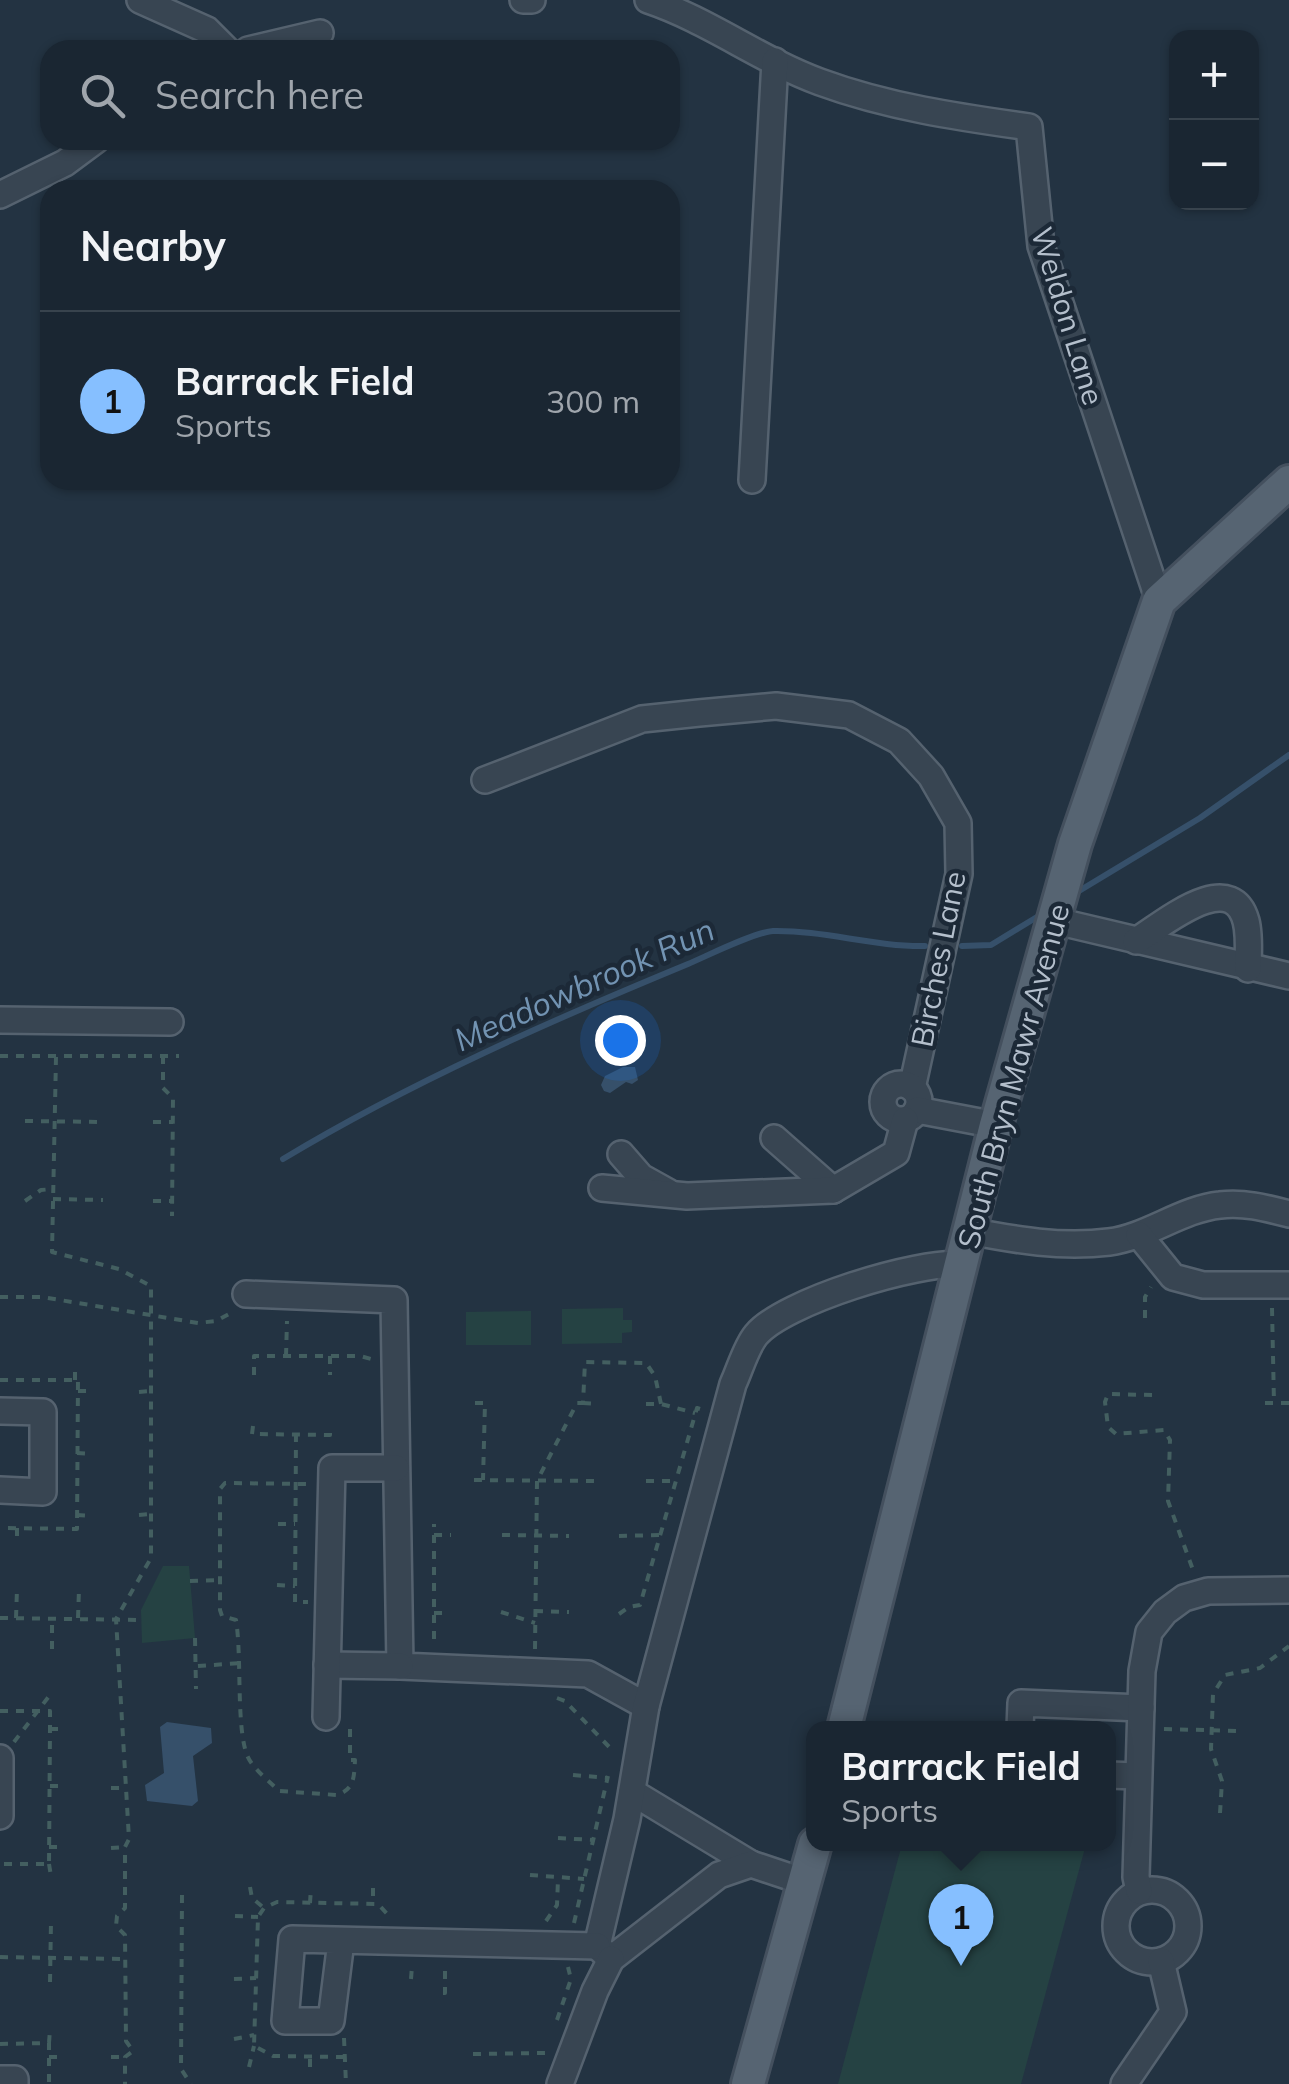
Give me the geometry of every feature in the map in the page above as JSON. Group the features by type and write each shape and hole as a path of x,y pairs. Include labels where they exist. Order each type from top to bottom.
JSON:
{"main road":[{"name":"South Bryn Mawr Avenue","path":"846,1721 996,1126 1076,844 1158,601 1289,482"},
{"path":"748,2084 813,1851"}],"street":[{"path":"140,0 207,30 217,40"},
{"name":"Weldon Lane","path":"648,0 678,10 819,81 921,112 1029,127 1041,246 1158,601"},
{"path":"290,40 320,33"},
{"path":"752,480 774,61"},
{"path":"0,196 82,150"},
{"name":"Birches Lane","path":"484,780 642,719 776,706 849,715 899,741 931,776 958,822 959,874 911,1106 896,1154 833,1190 672,1195 602,1188"},
{"path":"1136,941 1200,901 1222,898 1240,908 1246,917 1248,968"},
{"path":"1057,916 1136,941 1289,976"},
{"path":"0,1020 170,1022"},
{"path":"911,1106 996,1126"},
{"path":"774,1138 833,1190"},
{"path":"621,1154 641,1176 672,1195"},
{"path":"969,1232 1040,1244 1109,1242 1139,1235 1217,1205 1254,1205 1289,1214"},
{"path":"1139,1235 1172,1277 1203,1285 1282,1285"},
{"path":"550,2076 604,1953 646,1706 733,1384 755,1336 774,1318 808,1302 919,1268 961,1265"},
{"path":"246,1294 394,1300 400,1666"},
{"path":"0,1411 43,1412 43,1492 0,1490"},
{"path":"338,1722 327,1665 332,1468 396,1468"},
{"path":"1139,1892 1136,1877 1140,1718 1148,1632 1184,1598 1202,1593 1289,1590"},
{"path":"327,1665 588,1674 646,1706"},
{"path":"1020,1721 1021,1702 1140,1718"},
{"path":"0,1816 1,1758"},
{"path":"1116,1775 1138,1776"},
{"path":"632,1792 751,1864 806,1882"},
{"path":"340,1940 570,1946 604,1953 719,1875 751,1864"},
{"path":"1162,1890 1174,1896 1187,1914 1189,1926 1181,1949 1160,1961 1137,1959 1120,1942 1116,1918 1121,1907 1139,1892 1162,1890"},
{"path":"1124,2084 1173,2012 1160,1961"},
{"path":"0,2079 15,2079 15,2084"}],"path":[{"path":"0,1056 180,1056"},
{"path":"163,1056 163,1088 173,1098 172,1216"},
{"path":"56,1057 52,1252 119,1269 151,1286 151,1558 116,1618 129,1839 124,1847 125,1908 116,1916 116,1926 125,1935 126,2040 133,2051 125,2058 110,2057"},
{"path":"25,1122 104,1122"},
{"path":"153,1122 172,1122"},
{"path":"25,1201 40,1190 53,1189"},
{"path":"53,1199 104,1200"},
{"path":"152,1200 172,1201"},
{"path":"1145,1318 1145,1297 1164,1266"},
{"path":"1274,1403 1282,1285"},
{"path":"0,1297 42,1297 198,1323 216,1321 237,1310 246,1294"},
{"path":"286,1356 287,1296"},
{"path":"254,1375 254,1356 396,1358"},
{"path":"330,1356 330,1375"},
{"path":"583,1403 585,1362 646,1364 656,1376 662,1404"},
{"path":"74,1380 75,1365"},
{"path":"78,1391 93,1391"},
{"path":"139,1392 152,1392"},
{"path":"1152,1394 1108,1394 1104,1402 1108,1427 1116,1434 1164,1430 1170,1440 1168,1501 1202,1593"},
{"path":"475,1403 485,1403 483,1480"},
{"path":"552,2035 571,1979 570,1946 614,1752 565,1701 537,1689 537,1481 577,1403 596,1404"},
{"path":"1264,1403 1289,1403"},
{"path":"646,1404 695,1413"},
{"path":"619,1614 640,1605 697,1408 724,1417"},
{"path":"252,1426 252,1434 330,1434 330,1426"},
{"path":"78,1453 92,1454"},
{"path":"474,1480 596,1481"},
{"path":"646,1481 674,1481"},
{"path":"331,1485 225,1484 220,1489 220,1610 222,1616 236,1620 248,1758 279,1791 337,1795 354,1783 355,1760 350,1760 338,1722"},
{"path":"139,1515 151,1514"},
{"path":"77,1515 92,1516"},
{"path":"220,1524 231,1523"},
{"path":"278,1524 294,1524"},
{"path":"434,1524 434,1639"},
{"path":"17,1528 17,1544"},
{"path":"434,1535 451,1535"},
{"path":"620,1536 660,1535"},
{"path":"502,1536 569,1536"},
{"path":"190,1581 230,1585"},
{"path":"277,1585 295,1586"},
{"path":"16,1618 17,1589"},
{"path":"78,1589 78,1618"},
{"path":"535,1611 569,1612"},
{"path":"501,1612 535,1622"},
{"path":"434,1613 450,1613"},
{"path":"0,1618 141,1620"},
{"path":"52,1618 52,1649"},
{"path":"195,1638 196,1689"},
{"path":"1220,1812 1222,1781 1210,1749 1213,1694 1225,1675 1260,1668 1289,1646"},
{"path":"240,1648 252,1647"},
{"path":"198,1666 241,1664"},
{"path":"1,1758 50,1696"},
{"path":"242,1710 250,1709"},
{"path":"0,1711 50,1711 51,1876"},
{"path":"1140,1718 1212,1730 1239,1730"},
{"path":"112,1724 122,1724"},
{"path":"50,1729 66,1729"},
{"path":"573,1775 608,1778"},
{"path":"50,1786 66,1786"},
{"path":"112,1788 126,1788"},
{"path":"558,1838 594,1840"},
{"path":"50,1848 66,1847"},
{"path":"111,1848 124,1847"},
{"path":"0,1864 50,1864"},
{"path":"530,1875 584,1879"},
{"path":"250,1887 252,1898 264,1908"},
{"path":"310,1903 311,1888"},
{"path":"373,1888 373,1904"},
{"path":"182,1895 186,1915 181,2069 191,2084"},
{"path":"235,1916 258,1917"},
{"path":"50,1922 50,1982"},
{"path":"0,1957 126,1959"},
{"path":"411,1979 412,1966"},
{"path":"443,1993 445,1966"},
{"path":"234,1979 256,1978"},
{"path":"48,2084 50,2028"},
{"path":"344,2034 346,2084"},
{"path":"234,2038 254,2036"},
{"path":"181,2039 188,2038"},
{"path":"0,2044 49,2044"},
{"path":"249,2067 254,2046"},
{"path":"473,2054 545,2053 550,2076"},
{"path":"49,2056 64,2057"},
{"path":"310,2056 310,2067"},
{"path":"125,2058 125,2084"}],"green space":[{"path":"623,1308 623,1320 632,1320 632,1332 622,1333 622,1343 562,1344 562,1309"},
{"path":"531,1311 531,1345 466,1345 466,1312"},
{"path":"163,1566 189,1566 195,1638 142,1643 141,1610"},
{"path":"900,1851 1084,1851 1021,2084 838,2084"}],"water":[{"path":"623,1067 635,1067 638,1080 626,1082 610,1093 604,1091 601,1085 605,1076"},
{"path":"167,1722 211,1728 212,1743 193,1756 198,1801 192,1806 147,1801 145,1785 164,1773 160,1727"}],"waterway":[{"name":"Meadowbrook Run","path":"1074,894 1200,818 1289,755"},
{"name":"Meadowbrook Run","path":"962,946 991,945 1042,914"},
{"name":"Meadowbrook Run","path":"283,1159 482,1054 755,935 792,931 925,946"}],"place":[{"name":"Barrack Field","path":"961,1966"}]}
